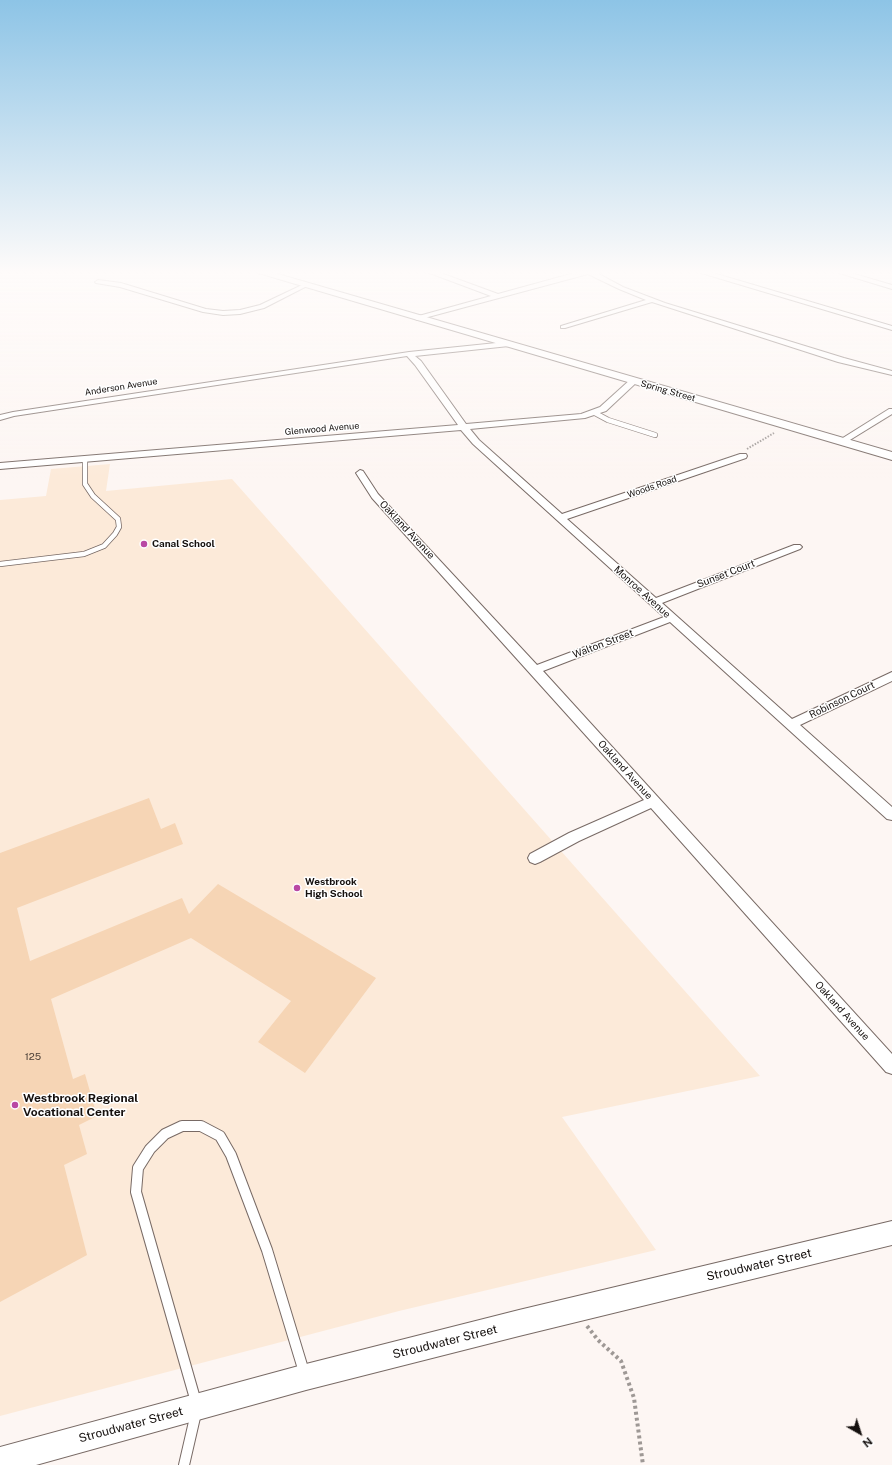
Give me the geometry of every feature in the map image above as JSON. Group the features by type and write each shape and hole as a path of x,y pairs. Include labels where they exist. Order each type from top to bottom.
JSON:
{"main road":[{"name":"Spring Street","path":"494,340 892,456"},
{"name":"Stroudwater Street","path":"0,1461 306,1377 574,1309 892,1234"}],"street":[{"path":"779,340 841,360 892,373"},
{"name":"Anderson Avenue","path":"0,418 13,414 409,354 506,344"},
{"name":"Monroe Avenue","path":"409,354 418,363 464,428 476,442 892,815"},
{"name":"Glenwood Avenue","path":"0,466 464,428 582,416 595,413 603,409 634,381"},
{"path":"842,441 892,411"},
{"name":"Woods Road","path":"560,518 743,456"},
{"name":"Oakland Avenue","path":"360,472 375,496 535,670 892,1066"},
{"name":"Sunset Court","path":"654,602 797,547"},
{"name":"Walton Street","path":"535,670 671,618"},
{"name":"Robinson Court","path":"792,724 892,676"},
{"path":"534,858 574,837 632,812 653,801"}],"lane":[{"path":"595,413 608,420 655,435"},
{"path":"0,564 84,554 104,546 115,534 119,527 118,519 94,496 85,484 85,459"},
{"path":"184,1465 197,1406 136,1192 138,1168 150,1149 164,1134 182,1126 201,1126 220,1136 232,1155 267,1250 306,1377"}],"path":[{"path":"743,456 740,453 774,433"},
{"path":"574,1309 598,1340 621,1361 634,1398 643,1465"}],"shaded area":[{"name":"Westbrook High School","path":"110,464 106,491 232,479 760,1076 562,1117 656,1250 399,1311 0,1416 0,500 46,496 51,469"}],"building":[{"path":"149,798 161,829 175,823 183,844 17,908 30,961 182,898 189,914 218,884 376,978 305,1073 258,1042 291,1001 191,938 51,999 73,1079 85,1074 97,1116 79,1125 87,1154 64,1165 87,1255 0,1302 0,853"}],"place":[{"name":"Canal School","path":"144,544"},
{"name":"Westbrook High School","path":"297,888"},
{"name":"Westbrook Regional Vocational Center","path":"15,1105"}]}
